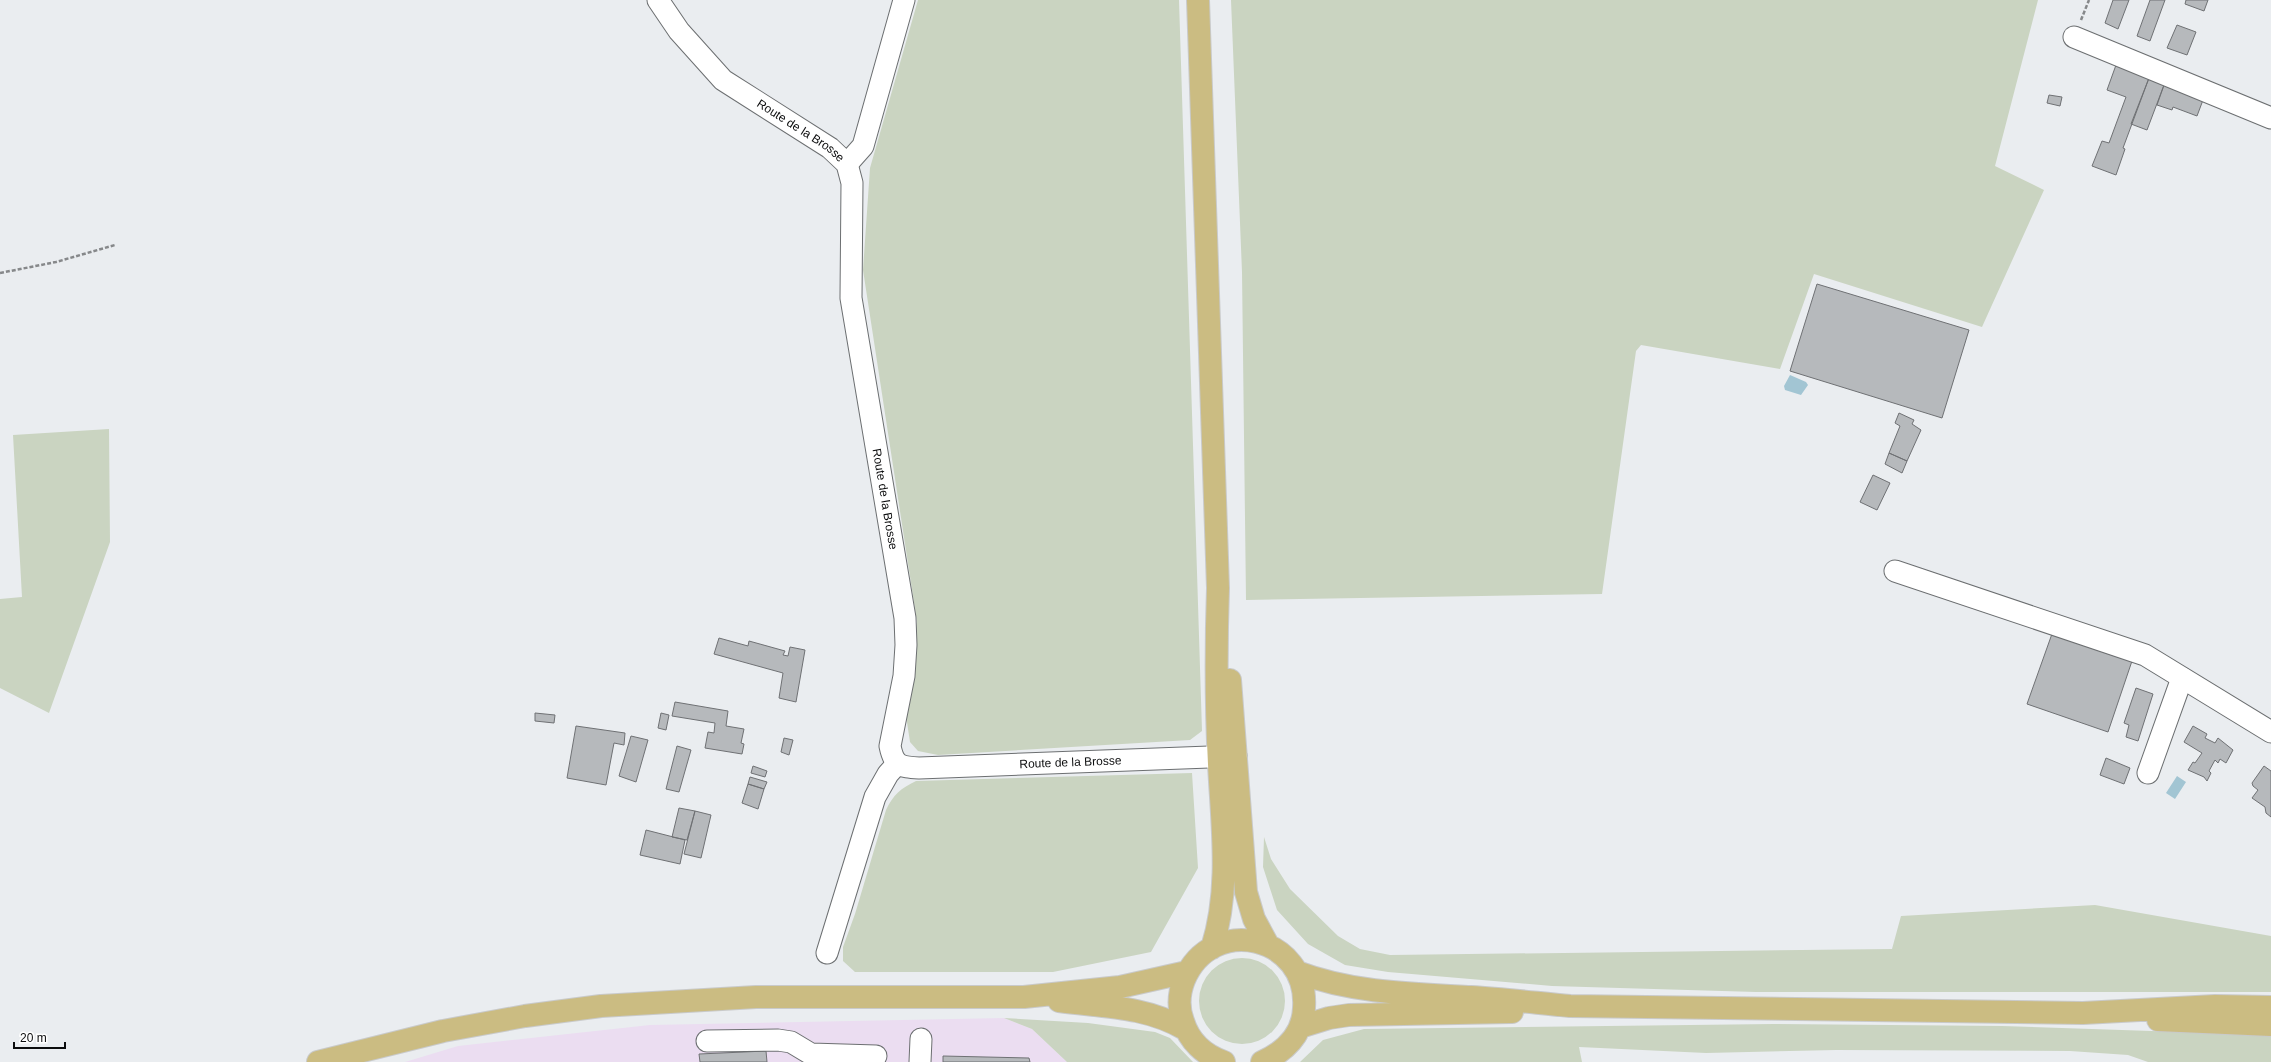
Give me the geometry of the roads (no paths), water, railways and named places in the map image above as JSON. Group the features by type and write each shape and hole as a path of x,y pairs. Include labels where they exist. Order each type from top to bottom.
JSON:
{"main road":[{"path":"1198,0 1218,588 1216,646 1228,756 1246,892 1254,919 1268,945"},
{"path":"1212,948 1219,924 1224,871 1228,756"},
{"path":"1218,1061 1203,1051 1193,1041 1185,1029 1180,1015 1179,1000 1182,985 1187,972 1198,958 1212,948 1225,942 1240,940 1254,941 1268,945 1289,961 1297,972 1303,985 1305,999 1304,1014 1300,1028 1294,1038 1270,1060"},
{"path":"318,1062 443,1031 525,1016 601,1006 756,997 1024,997 1127,986 1187,972"},
{"path":"1297,972 1328,982 1386,992 1503,999 1570,1006 2083,1013 2216,1006 2271,1006"},
{"path":"1024,997 1142,1011 1161,1016 1185,1029"},
{"path":"1300,1028 1329,1018 1349,1015 1505,1013 1570,1006"},
{"path":"2083,1013 2164,1021 2271,1025"}],"street":[{"name":"Route de la Brosse","path":"658,0 679,31 723,80 830,148 848,164 852,183 851,298 905,618 906,645 904,676 890,746 892,757 897,764 905,768 919,768 1228,756"},
{"path":"848,164 863,146 904,0"},
{"path":"2074,36 2271,118"},
{"path":"1895,571 2145,655 2271,732"},
{"path":"2148,773 2182,678"},
{"path":"827,953 875,797 888,774 897,764"},
{"path":"2243,1025 2271,1019"},
{"path":"920,1062 921,1039"},
{"path":"707,1041 778,1040 791,1042 798,1055 876,1056"}],"water":[{"path":"1790,375 1806,382 1808,385 1801,395 1785,390 1784,386"},
{"path":"2177,776 2186,782 2175,799 2166,793"}]}
